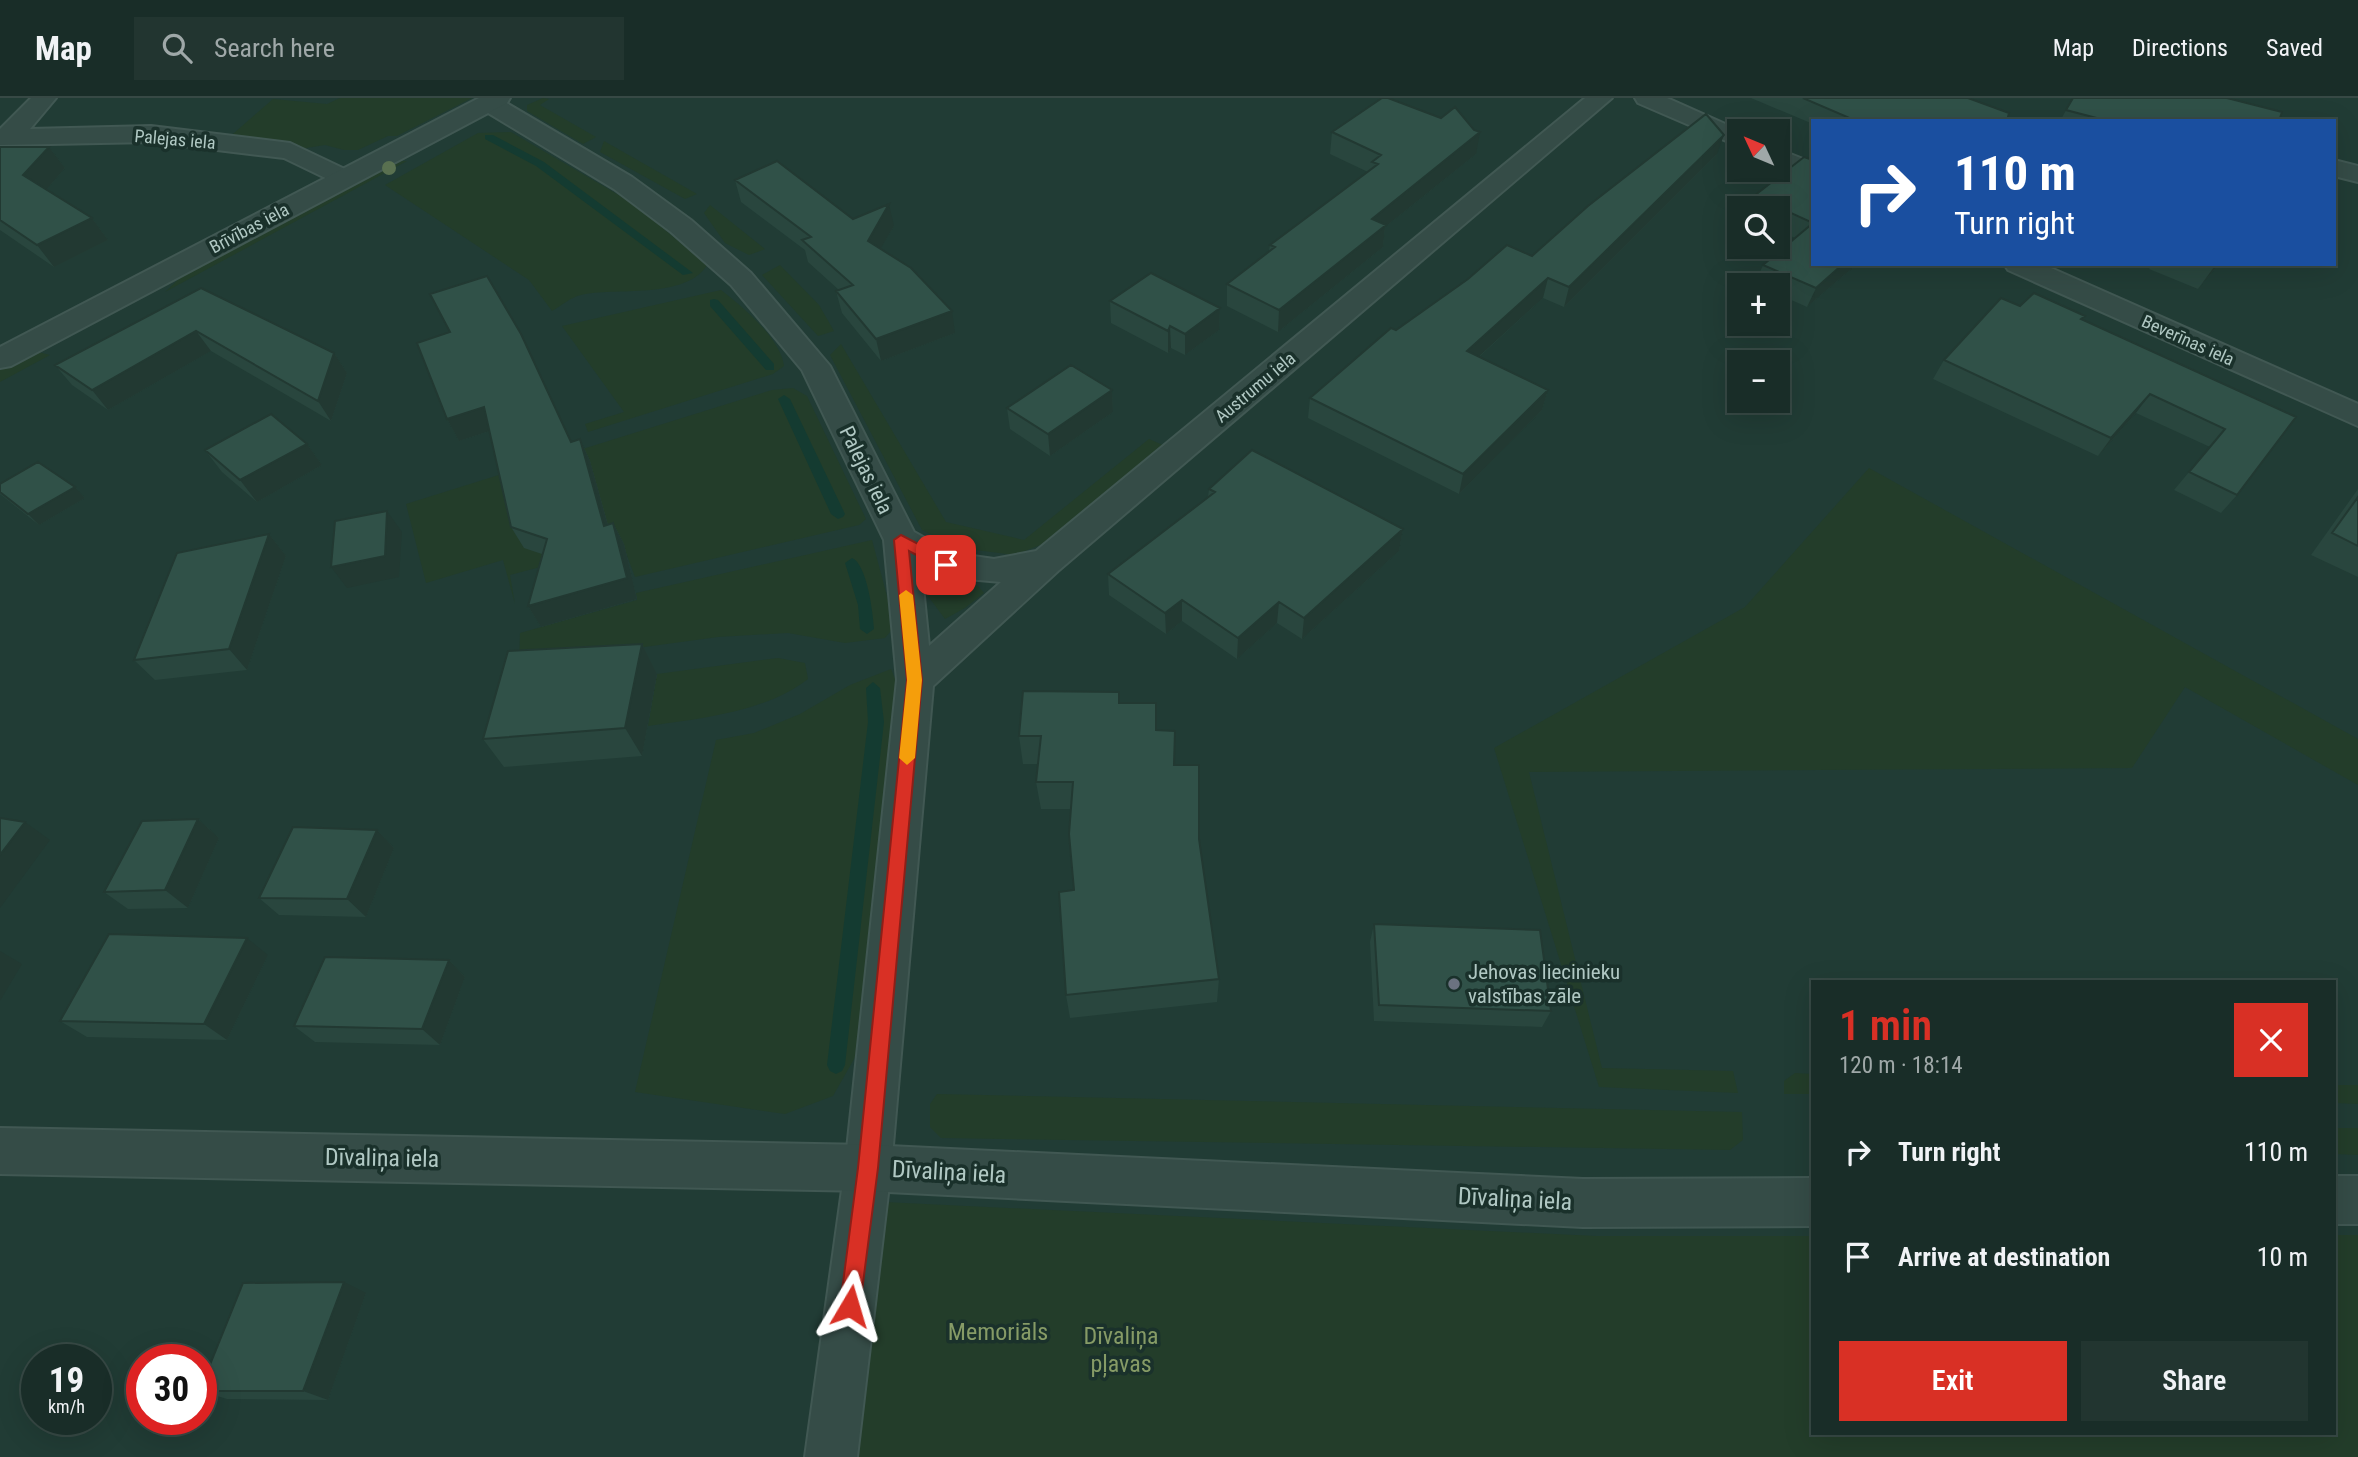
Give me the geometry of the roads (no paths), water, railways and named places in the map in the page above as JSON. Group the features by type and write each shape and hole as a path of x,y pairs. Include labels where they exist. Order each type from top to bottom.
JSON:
{"street":[{"path":"4,137 44,98"},
{"name":"Austrumu iela","path":"915,680 1046,562 1600,98"},
{"path":"1647,98 1727,134"},
{"name":"Palejas iela","path":"494,101 623,183 681,226 741,279 815,366 901,540 915,680 868,1168 831,1457"},
{"name":"Brīvības iela","path":"0,359 342,178 494,101"},
{"name":"Palejas iela","path":"4,137 151,134 253,146 290,151 342,178"},
{"path":"1790,162 1811,172"},
{"path":"2336,168 2358,174"},
{"name":"Beverīnas iela","path":"2022,266 2358,416"},
{"path":"901,540 946,565 994,570 1046,562"},
{"name":"Dīvaliņa iela","path":"0,1151 868,1168 1583,1203 1811,1202"},
{"path":"2336,1200 2358,1200"}],"waterway":[{"path":"489,137 540,164 687,273"},
{"path":"714,303 770,367"},
{"path":"784,399 838,514"},
{"path":"852,563 865,605 867,629"},
{"path":"836,1065 876,722 873,688"}],"place":[{"name":"Jehovas liecinieku valstības zāle","path":"1454,984"}],"park label":[{"name":"Memoriāls","path":"998,1332"},
{"name":"Dīvaliņa pļavas","path":"1121,1350"}]}
